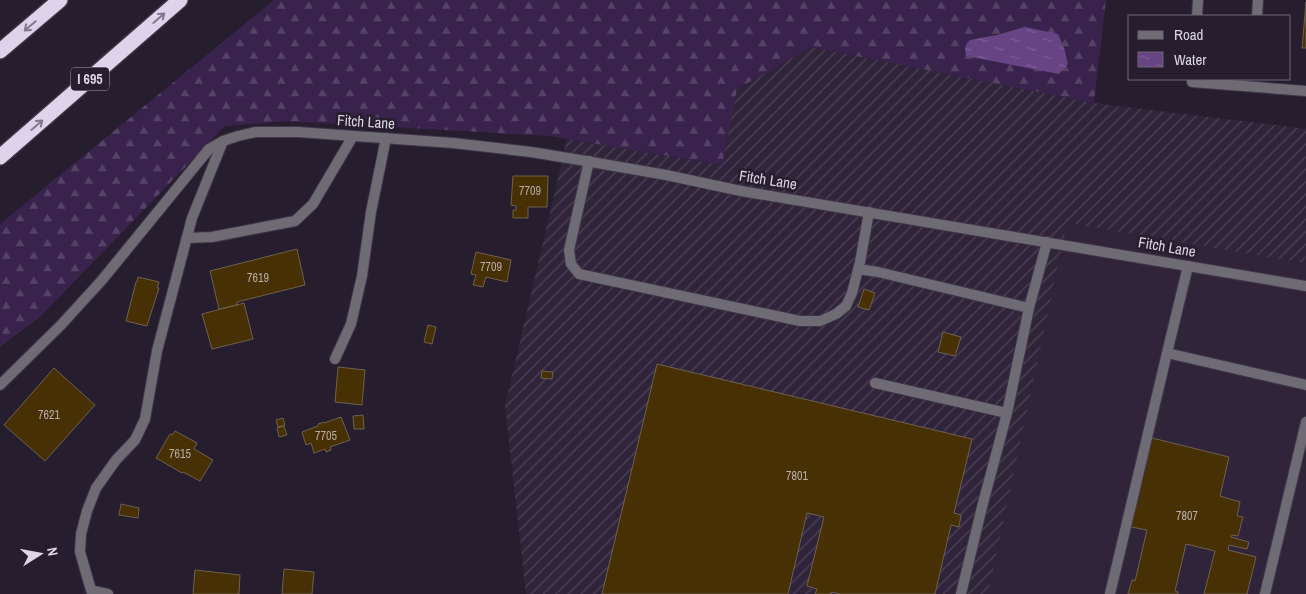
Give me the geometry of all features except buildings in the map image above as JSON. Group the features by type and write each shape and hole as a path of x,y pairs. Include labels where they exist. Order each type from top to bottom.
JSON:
{"highway":[{"path":"0,52 60,0"},
{"name":"I 695","path":"0,157 180,0"}],"street":[{"path":"1196,15 1198,0"},
{"path":"1257,15 1258,0"},
{"path":"1192,80 1192,82 1254,83 1306,91"},
{"name":"Fitch Lane","path":"223,141 255,132 298,132 461,144 531,152 666,175 741,191 1306,286"},
{"path":"187,238 212,238 295,221 313,204 353,136"},
{"path":"335,358 351,324 362,276 371,212 386,138"},
{"path":"108,594 92,592 80,552 81,534 96,488 116,460 135,440 145,419 157,351 192,218 223,141"},
{"path":"0,385 61,325 96,286 210,149 223,141"},
{"path":"589,161 569,250 571,264 579,274 778,317 820,322 836,314 846,306 852,293 858,269 869,212"},
{"path":"961,594 1006,413 1029,308 1047,242"},
{"path":"1110,594 1188,266"},
{"path":"858,269 878,272 1029,308"},
{"path":"1167,353 1306,386"},
{"path":"875,383 1006,413"},
{"path":"1266,594 1306,422"}],"shaded area":[{"path":"811,47 1094,103 1306,129 1306,254 1304,263 1067,223 988,594 526,594 505,406 567,139 721,165 737,89"},
{"path":"1067,222 1304,263 1306,254 1306,594 988,594"}],"green space":[{"path":"274,0 1106,0 1094,103 811,47 737,89 722,165 549,136 287,121 225,126 41,316 0,347 0,224"}],"water":[{"path":"1025,27 1058,34 1068,64 1059,74 966,56 965,49 970,40"}]}
